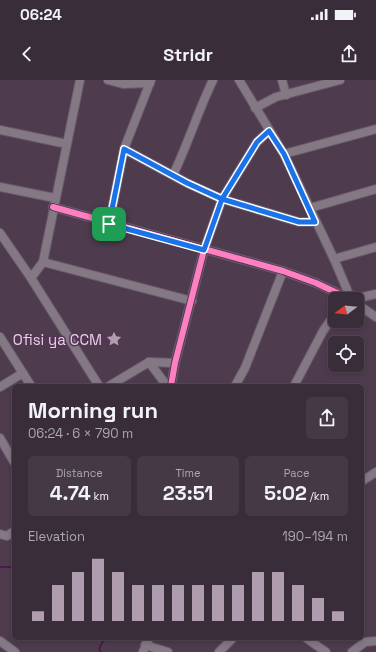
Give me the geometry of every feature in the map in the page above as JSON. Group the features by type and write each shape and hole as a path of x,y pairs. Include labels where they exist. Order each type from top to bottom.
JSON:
{"street":[{"path":"31,278 43,262 80,80"},
{"path":"108,80 123,84 151,81 124,149 109,224"},
{"path":"173,175 186,150 203,100 213,80"},
{"path":"239,80 284,154 348,292"},
{"path":"282,80 286,95"},
{"path":"255,108 276,97 340,80"},
{"path":"284,154 376,128"},
{"path":"0,130 67,144"},
{"path":"171,384 175,363 204,250 222,199 257,142 269,131"},
{"path":"124,149 222,199 299,222 315,222"},
{"path":"0,187 55,198"},
{"path":"310,208 376,189"},
{"path":"53,207 109,224 283,271 336,292"},
{"path":"0,233 31,278 98,384"},
{"path":"334,259 376,247"},
{"path":"43,262 192,301"},
{"path":"236,384 245,368 283,271"},
{"path":"364,296 376,294"},
{"path":"364,309 376,317"},
{"path":"295,384 328,324"},
{"path":"0,337 30,384"},
{"path":"112,384 149,362 175,363"},
{"path":"149,362 166,384"},
{"path":"0,387 23,373"},
{"path":"0,438 12,459"},
{"path":"364,480 376,472"},
{"path":"0,534 7,536 12,532"},
{"path":"219,652 231,640"},
{"path":"309,640 326,652"},
{"path":"0,641 15,652"},
{"path":"352,652 365,642 376,641"},
{"path":"146,645 168,652"}],"waterway":[{"path":"0,567 12,567"},
{"path":"101,652 99,649 103,641 107,640"}],"cycle path":[{"path":"171,384 175,363 204,250 222,199 257,142 269,131"},
{"path":"53,207 283,271 316,283 335,292"}],"place":[{"name":"Ofisi ya CCM","path":"114,339"}],"route":[{"path":"109,224 124,149 187,183 222,199 257,142 269,131 284,154 310,208 315,222 299,222 222,199 204,250 109,224"}]}
